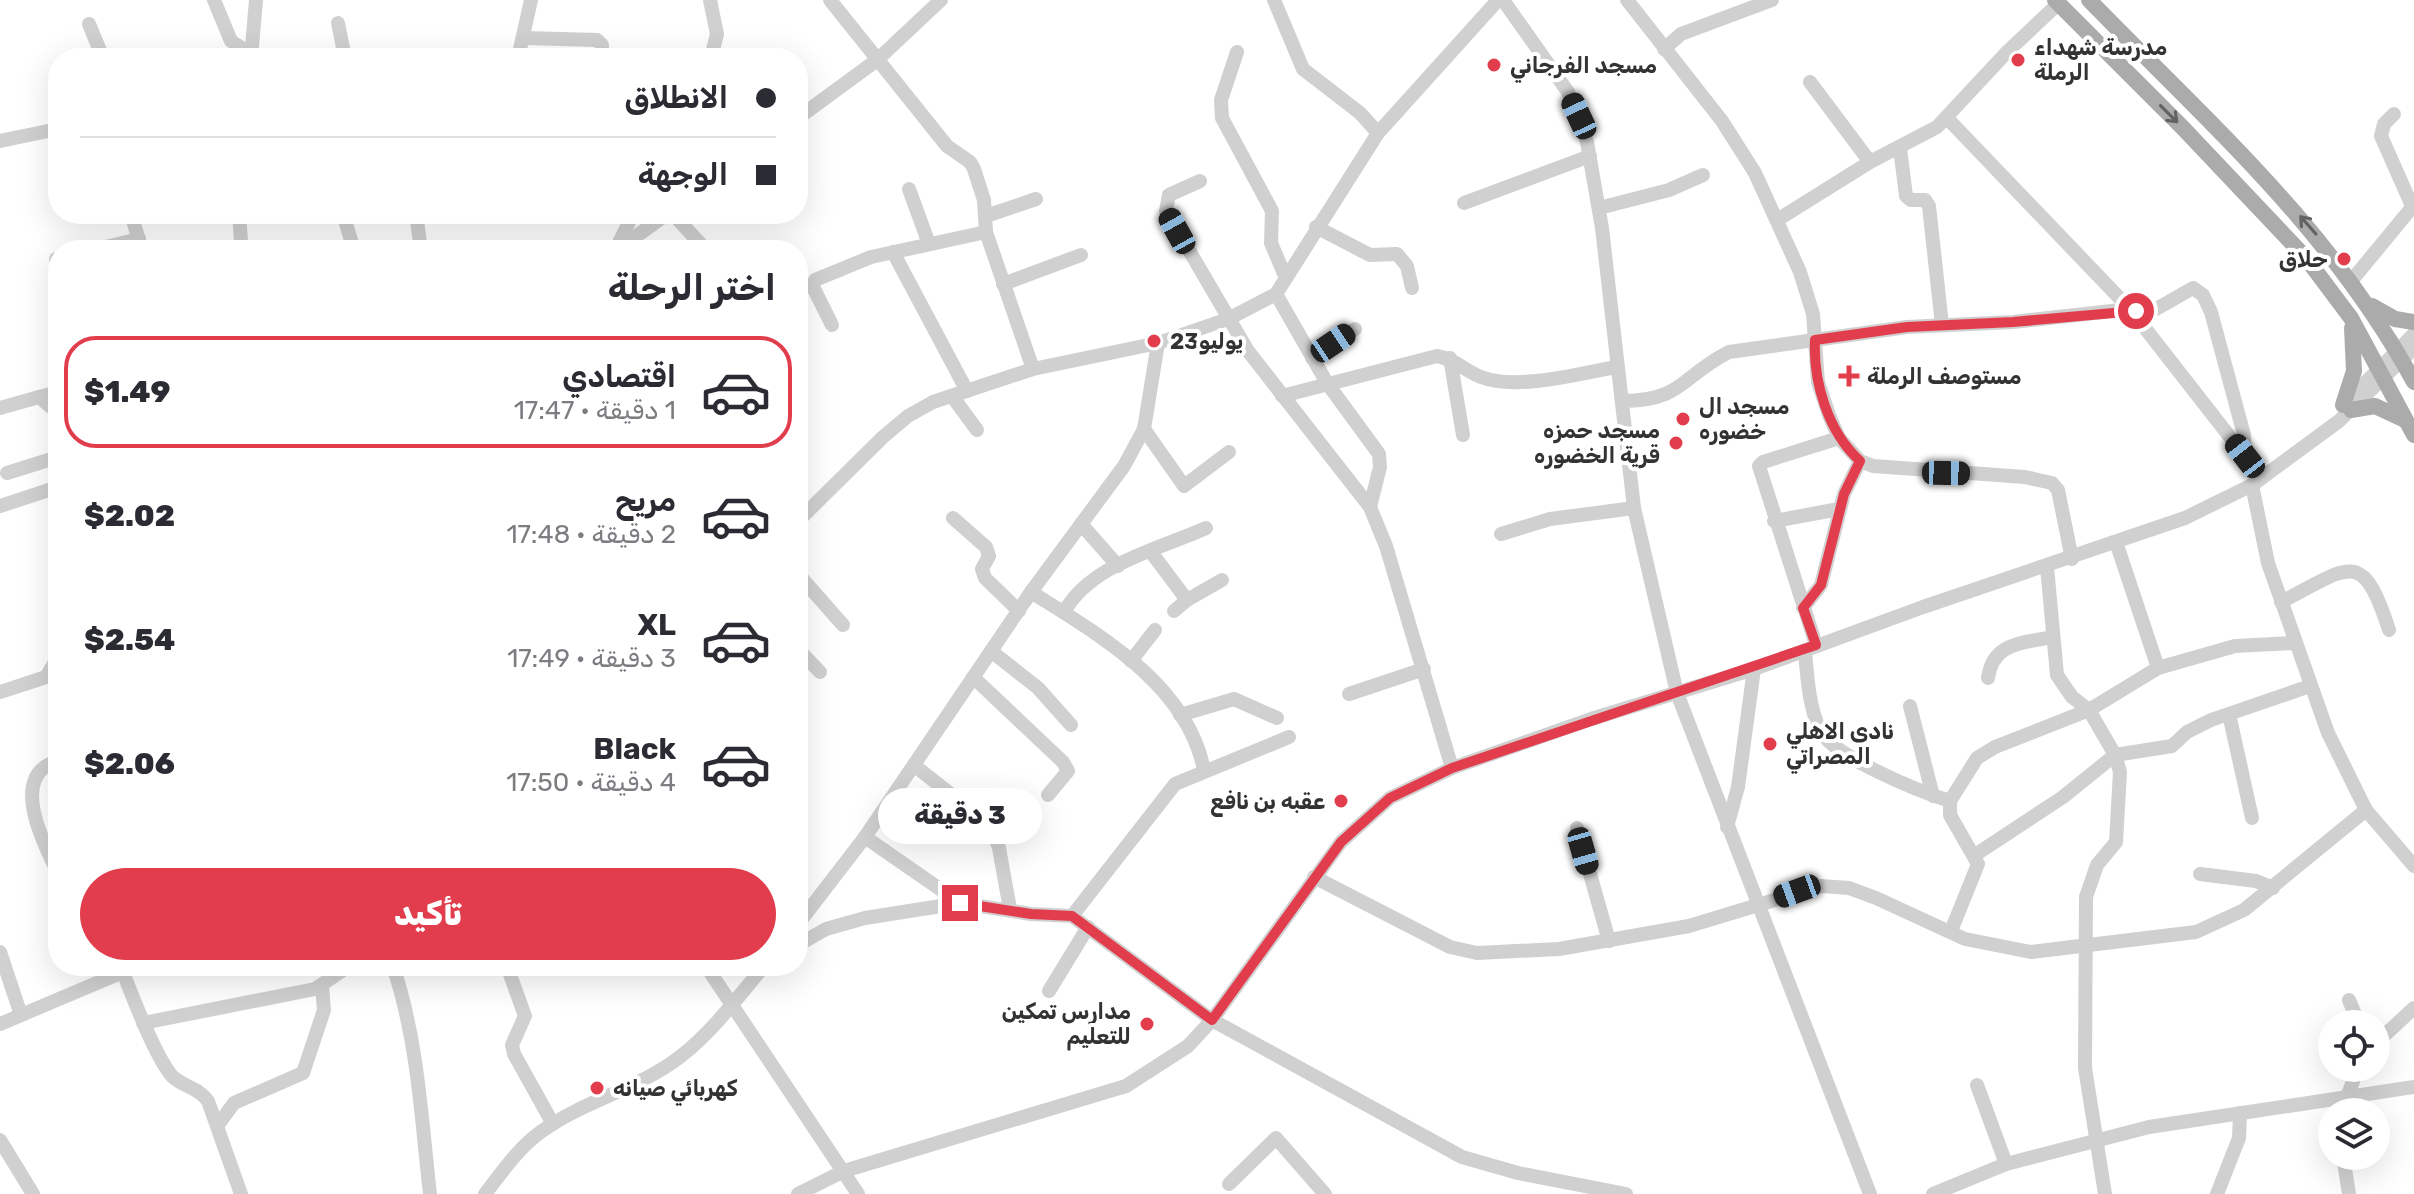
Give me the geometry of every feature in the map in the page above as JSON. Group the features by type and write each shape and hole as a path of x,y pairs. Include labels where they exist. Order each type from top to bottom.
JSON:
{"main road":[{"path":"2089,0 2269,181 2352,280 2404,353 2414,382"},
{"path":"2056,2 2183,128 2306,258 2351,318 2411,428"},
{"path":"2368,304 2395,319 2414,322"},
{"path":"2351,318 2354,371 2347,407 2382,407 2411,428"}],"street":[{"path":"214,0 231,41 240,48"},
{"path":"252,48 256,0"},
{"path":"522,48 531,0"},
{"path":"710,0 717,34 714,48"},
{"path":"830,0 947,146 970,162 986,216 986,232 1033,369"},
{"path":"808,111 877,60 941,0"},
{"path":"1274,0 1303,69 1360,113 1378,133"},
{"path":"808,509 908,416 952,396 1033,369 1158,343 1228,319 1276,294 1378,133 1501,0 1568,92 1590,156 1599,208 1634,508 1677,693 1870,1194"},
{"path":"1627,0 1722,121 1755,173 1800,272 1813,314 1818,382 1839,438 1860,461 1900,471 2025,477 2052,483 2058,490 2072,559"},
{"path":"1664,49 1681,34 1772,0"},
{"path":"1777,220 1947,118 2056,2"},
{"path":"338,23 343,48"},
{"path":"89,24 99,48"},
{"path":"525,38 597,40 602,48"},
{"path":"1237,52 1221,100 1222,118 1272,211 1271,243 1285,276"},
{"path":"1810,82 1870,162"},
{"path":"2352,280 2413,206 2381,136 2382,127 2394,114"},
{"path":"1947,118 2130,309 2245,456 2257,481 2259,530 2310,686 2366,810 2414,866"},
{"path":"0,141 48,131"},
{"path":"1900,148 1906,196 1911,200 1925,200 1929,206 1942,325"},
{"path":"1464,203 1590,156"},
{"path":"1599,208 1669,190 1703,175"},
{"path":"1200,181 1169,195 1166,211 1228,319 1282,396 1370,507 1386,546 1452,768"},
{"path":"909,189 929,244"},
{"path":"986,216 1036,199"},
{"path":"630,240 653,224"},
{"path":"682,224 697,240"},
{"path":"1316,227 1370,255 1397,254 1407,266 1412,288"},
{"path":"832,325 813,287 815,280 871,257 986,232"},
{"path":"893,252 967,391"},
{"path":"1003,284 1081,255"},
{"path":"1622,401 1659,398 1675,392 1707,363 1729,352 1942,325 2013,322 2130,309 2152,312 2192,288 2203,295 2211,312 2244,435 2245,456"},
{"path":"1276,294 1327,383 1379,454 1380,467 1370,507"},
{"path":"1312,358 1355,329"},
{"path":"798,1194 844,1171 1126,1086 1188,1046 1212,1020 1341,842 1390,798 1452,768 1754,669 2185,518 2257,481 2314,439 2404,353 2414,334"},
{"path":"808,911 865,837 1031,592 1124,466 1144,429 1158,343"},
{"path":"1282,396 1419,358 1450,358 1482,378 1512,381 1617,367"},
{"path":"1450,358 1463,435"},
{"path":"0,408 48,395"},
{"path":"952,396 977,430"},
{"path":"39,397 48,405"},
{"path":"1144,429 1184,486 1229,452"},
{"path":"1839,438 1760,465 1759,475 1803,608 1817,723 1823,736 1845,752 1933,796 1950,801"},
{"path":"7,473 48,460"},
{"path":"1803,608 1821,585 1839,509 1860,461"},
{"path":"0,506 48,490"},
{"path":"1501,534 1550,519 1634,508"},
{"path":"1774,521 1839,509"},
{"path":"953,518 986,547 989,556 982,569 985,578 1019,611"},
{"path":"1081,524 1118,566"},
{"path":"1064,612 1074,594 1096,576 1206,528"},
{"path":"2116,542 2158,668"},
{"path":"1151,552 1187,600"},
{"path":"2047,567 2054,661 2063,685 2089,710 2115,755 2120,772 2116,842 2097,865 2089,883 2086,947 2085,1068 2105,1194"},
{"path":"2281,602 2341,572 2358,571 2364,574 2378,595 2389,630"},
{"path":"1174,611 1222,580"},
{"path":"808,585 843,625"},
{"path":"1031,592 1064,612 1148,675 1195,738 1204,770"},
{"path":"1131,661 1155,630"},
{"path":"1988,678 1994,657 2005,646 2052,637"},
{"path":"1951,931 1976,873 1975,855 1953,825 1950,801 1970,767 1984,752 2089,710 2158,668 2235,646 2294,643"},
{"path":"991,651 1038,688 1071,725"},
{"path":"808,659 820,672"},
{"path":"1349,694 1424,669"},
{"path":"1727,827 1738,787 1754,669"},
{"path":"0,692 46,677 48,674"},
{"path":"973,677 1063,762 1068,771 1048,795"},
{"path":"1975,855 2063,797 2115,755 2172,746 2187,732 2310,686"},
{"path":"1180,715 1241,699 1277,718"},
{"path":"1910,706 1933,796"},
{"path":"2229,714 2252,818"},
{"path":"1072,916 1175,784 1289,737"},
{"path":"48,766 38,770 32,783 43,843 48,853"},
{"path":"915,766 991,826 999,848 1010,909"},
{"path":"1314,877 1450,947 1477,953 1516,952 1609,941 1689,926 1797,891 1835,885 1876,898 1965,939 2031,952 2196,932 2244,910 2366,810"},
{"path":"1577,828 1609,941"},
{"path":"865,837 960,903"},
{"path":"2200,874 2256,881 2273,888"},
{"path":"808,939 826,929 865,918 960,903 1072,916 1212,1020 1462,1157 1518,1173 1626,1194"},
{"path":"1049,991 1088,927"},
{"path":"0,952 21,1015"},
{"path":"0,1024 109,976"},
{"path":"124,976 143,1023 173,1077 200,1091 218,1125 241,1194"},
{"path":"143,1023 322,986 336,976"},
{"path":"396,976 407,1007 419,1075 430,1194"},
{"path":"511,976 525,1016 512,1045 514,1054 553,1124"},
{"path":"712,976 858,1194"},
{"path":"485,1194 530,1140 553,1124 632,1086 682,1055 732,1006 756,976"},
{"path":"218,1125 234,1103 243,1097 303,1073 324,1010 322,986"},
{"path":"2349,1000 2353,1010"},
{"path":"2390,1030 2414,1008"},
{"path":"1977,1085 2006,1164"},
{"path":"2367,1098 2414,1087"},
{"path":"1933,1194 2006,1164 2095,1140 2240,1113 2318,1107"},
{"path":"2217,1194 2239,1138 2240,1113"},
{"path":"1229,1184 1276,1138 1325,1194"},
{"path":"0,1140 6,1162 33,1194"},
{"path":"2345,1170 2349,1194"}],"place":[{"name":"مدرسة شهداء الرملة","path":"2018,60"},
{"name":"مسجد الفرجاني","path":"1494,65"},
{"name":"حلاق","path":"2344,259"},
{"name":"23يوليو","path":"1154,341"},
{"name":"مستوصف الرملة","path":"1849,376"},
{"name":"مسجد ال خضوره","path":"1683,419"},
{"name":"مسجد حمزه قرية الخضوره","path":"1676,443"},
{"name":"نادي الاهلي المصراتي","path":"1770,744"},
{"name":"عقبه بن نافع","path":"1341,801"},
{"name":"مدارس تمكين للتعليم","path":"1147,1024"},
{"name":"كهربائي صيانه","path":"597,1088"}],"route":[{"path":"960,903 1031,914 1072,916 1212,1020 1341,842 1390,798 1452,768 1591,719 1754,669 1816,645 1803,608 1814,598 1821,585 1844,494 1860,461 1839,438 1829,415 1818,382 1815,340 1907,327 2078,317 2130,309 2136,311"}]}
